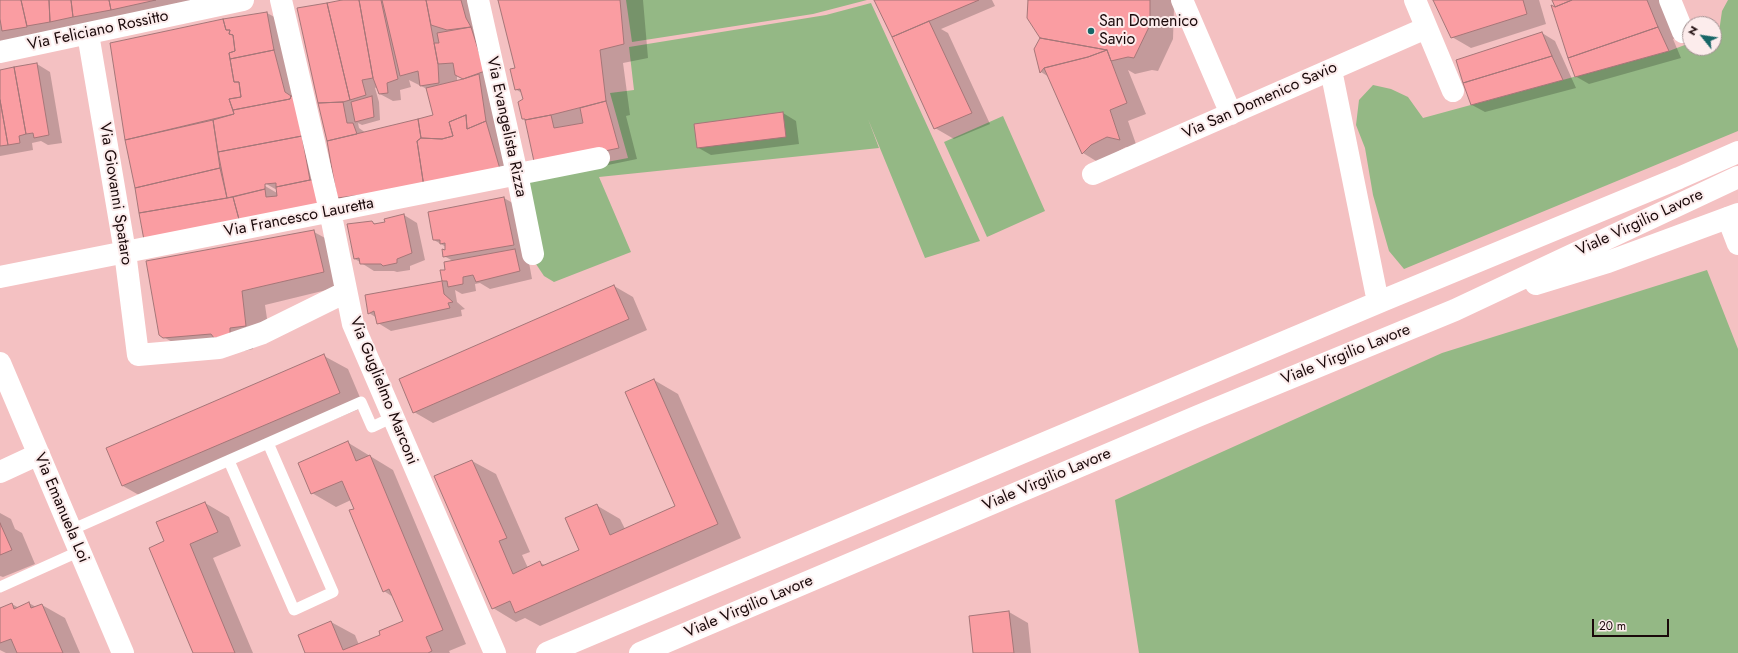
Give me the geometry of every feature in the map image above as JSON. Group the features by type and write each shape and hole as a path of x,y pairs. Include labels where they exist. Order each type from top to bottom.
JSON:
{"street":[{"name":"Via Feliciano Rossitto","path":"0,52 243,0"},
{"name":"Via Guglielmo Marconi","path":"281,0 330,211 353,324 495,653"},
{"name":"Via Evangelista Rizza","path":"478,0 517,174 533,254"},
{"path":"1182,0 1230,114"},
{"path":"1415,0 1453,90"},
{"path":"1670,0 1682,30"},
{"name":"Via San Domenico Savio","path":"1093,174 1426,28"},
{"name":"Via Giovanni Spataro","path":"88,34 125,252 138,355 219,348 263,332 346,292"},
{"path":"1331,70 1378,302"},
{"path":"547,653 1378,302 1679,178 1738,152"},
{"name":"Via Francesco Lauretta","path":"0,277 599,158"},
{"name":"Viale Virgilio Lavore","path":"640,653 1190,419 1455,310 1738,177"},
{"path":"1733,216 1738,244"},
{"name":"Viale Virgilio Lavore","path":"1455,310 1608,262 1733,216"},
{"name":"Via Emanuela Loi","path":"0,363 123,653"},
{"path":"0,472 38,454"}],"lane":[{"path":"71,530 361,402 372,427 393,417"},
{"path":"229,461 294,610 333,592 268,443"},
{"path":"0,587 80,551"}],"green space":[{"path":"626,0 867,0 813,14 632,42"},
{"path":"1728,0 1738,0 1738,131 1404,269 1389,251 1373,195 1365,148 1356,125 1359,100 1373,85 1391,89 1408,97 1423,118 1669,51 1682,46 1682,56 1722,56 1722,11"},
{"path":"871,3 980,241 925,258 868,119 879,148 599,177 631,252 554,282 544,276 536,264 521,178 628,158 610,93 634,90 629,47 826,15"},
{"path":"1003,116 1045,211 987,237 944,142"},
{"path":"1707,270 1738,349 1738,653 1139,653 1115,500 1442,353"}],"building":[{"path":"0,0 21,0 27,27 2,31 0,19"},
{"path":"21,0 49,0 50,22 27,26"},
{"path":"49,0 71,0 73,17 50,22"},
{"path":"71,0 109,0 111,10 73,17"},
{"path":"109,0 156,0 111,10"},
{"path":"342,0 359,0 373,78 362,80 366,95 350,100 327,3"},
{"path":"359,0 381,0 398,79 387,83 388,93 379,94 373,78"},
{"path":"382,0 426,0 438,64 439,83 420,86 418,71 400,76"},
{"path":"426,0 461,0 466,18 471,27 447,30 431,25"},
{"path":"498,0 620,0 624,44 600,50 606,101 551,115 525,120 522,119 518,102 523,99 520,89 515,90 510,69 515,68"},
{"path":"874,0 979,0 892,37"},
{"name":"San Domenico Savio","path":"1028,0 1150,0 1150,25 1134,58 1128,57 1111,61 1107,50 1040,38 1027,18"},
{"path":"1433,0 1523,0 1527,14 1451,38"},
{"path":"1552,0 1572,0 1555,7"},
{"path":"1572,0 1647,0 1658,27 1568,58 1551,5 1555,7"},
{"path":"327,3 350,100 343,102 318,103 297,8"},
{"path":"267,12 274,50 230,59 229,53 235,51 233,35 229,34 230,30 226,30 223,19"},
{"path":"223,19 226,30 230,30 229,34 233,35 235,51 229,53 234,82 239,82 241,97 229,99 234,114 125,140 110,43"},
{"path":"929,21 972,113 934,129 892,37"},
{"path":"471,27 485,71 463,79 455,75 453,63 438,64 434,43 439,43 437,33"},
{"path":"1658,27 1669,51 1575,77 1568,58"},
{"path":"1542,32 1552,56 1463,83 1456,60"},
{"path":"1040,38 1107,50 1088,57 1044,68 1040,73 1034,49"},
{"path":"274,50 285,92 291,96 290,99 233,110 229,99 241,97 239,82 234,82 230,59"},
{"path":"1107,50 1127,103 1110,110 1120,140 1107,137 1091,145 1082,154 1044,68 1088,57"},
{"path":"1552,56 1563,80 1471,105 1463,83"},
{"path":"37,63 49,135 34,138 33,133 26,134 14,67"},
{"path":"14,67 26,134 19,136 20,143 8,145 0,100 0,70"},
{"path":"479,74 486,121 467,129 466,115 449,122 453,136 442,139 421,138 418,119 433,115 426,88"},
{"path":"291,96 294,96 302,136 218,152 213,120 234,114 233,110 290,99"},
{"path":"372,96 374,117 355,122 351,102"},
{"path":"0,100 8,145 0,146"},
{"path":"606,101 619,148 535,166 525,120 551,115 554,128 583,123 580,108"},
{"path":"343,102 347,123 353,123 357,134 327,141 318,103"},
{"path":"783,112 786,137 697,148 694,124"},
{"path":"466,115 467,129 486,121 500,169 424,187 417,141 421,138 442,139 453,136 449,122"},
{"path":"418,119 421,138 417,141 424,187 337,198 327,141"},
{"path":"213,120 220,168 135,188 125,140"},
{"path":"302,136 310,180 276,187 276,183 265,184 265,189 227,198 218,152"},
{"path":"220,168 227,198 139,213 135,188"},
{"path":"314,180 320,209 240,223 233,197 265,189 266,197 277,196 276,187"},
{"path":"233,197 240,223 144,240 139,213"},
{"path":"504,197 514,245 443,257 442,249 445,250 445,243 440,244 440,240 433,240 428,212"},
{"path":"404,214 412,253 397,259 397,263 383,266 381,264 360,264 359,258 354,259 347,224 372,221 374,224 385,222 384,219"},
{"path":"314,230 324,272 242,291 246,326 230,328 230,336 214,338 211,334 163,338 159,335 146,261"},
{"path":"515,249 520,271 476,282 473,275 463,277 463,284 448,287 447,281 442,281 440,270 445,270 444,262"},
{"path":"442,281 444,294 453,302 448,303 450,308 377,324 374,311 368,314 365,295"},
{"path":"614,285 629,319 413,413 399,379"},
{"path":"324,354 340,393 122,486 106,448"},
{"path":"654,379 718,524 515,613 510,601 492,609 434,476 472,460 507,538 499,541 513,574 540,561 542,566 579,550 565,518 597,504 610,535 675,506 625,392"},
{"path":"348,441 356,461 370,455 443,630 426,637 432,651 428,653 305,653 298,635 331,621 343,650 380,635 379,631 403,621 389,589 383,592 349,510 354,509 342,481 311,494 298,463"},
{"path":"205,502 218,532 190,544 235,653 193,653 149,548 164,541 156,522"},
{"path":"0,523 12,550 0,555"},
{"path":"29,602 31,608 42,604 63,653 17,653 11,639 0,643 0,608 12,603 14,609"},
{"path":"1009,611 1014,653 973,653 969,616"}],"place":[{"name":"San Domenico Savio","path":"1091,31"}]}
